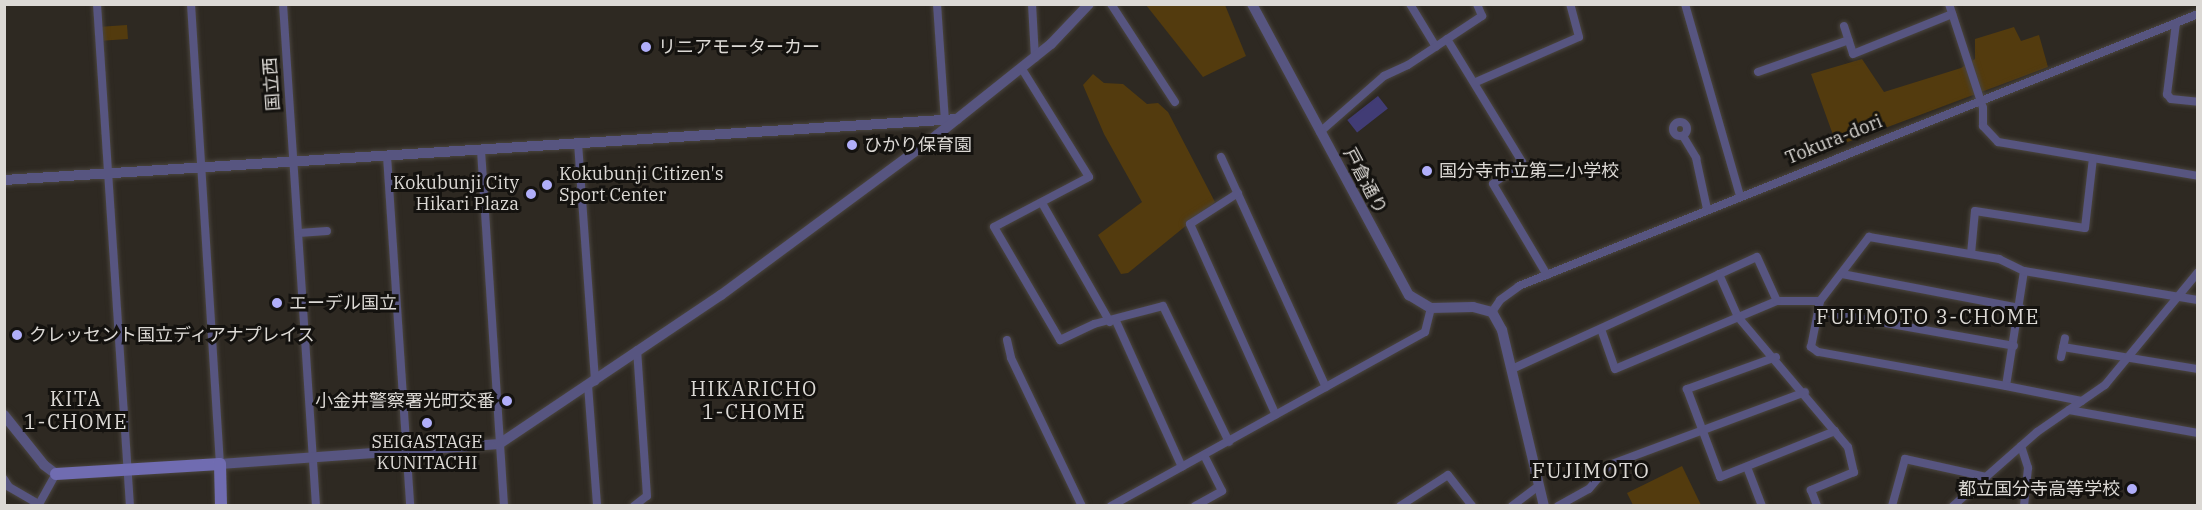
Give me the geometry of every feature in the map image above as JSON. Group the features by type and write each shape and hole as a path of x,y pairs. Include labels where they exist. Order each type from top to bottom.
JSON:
{"main road":[{"path":"56,474 220,464 220,506"}],"street":[{"path":"98,4 130,506"},
{"path":"191,4 220,464 499,444 721,295 1022,69 1089,4"},
{"name":"国立西","path":"284,4 316,506"},
{"path":"938,4 945,120"},
{"path":"1032,4 1035,58"},
{"path":"1111,4 1175,102"},
{"name":"戸倉通り","path":"1252,4 1405,289 1416,301 1431,308"},
{"path":"1410,4 1436,47"},
{"path":"1320,132 1384,76 1436,47 1482,16 1477,4"},
{"path":"1476,82 1579,37 1570,4"},
{"path":"1685,4 1740,196"},
{"path":"1949,4 1982,102 1983,126 1998,142 2198,176"},
{"path":"1844,26 1853,54 1952,14"},
{"name":"Tokura-dori","path":"1492,312 1510,292 1547,275 2198,14"},
{"path":"2176,23 2167,94 2171,99 2198,102"},
{"path":"1447,39 1476,82 1521,162 1493,184 1547,275"},
{"path":"1758,72 1849,40"},
{"path":"1022,69 1089,177 994,228 1060,340 1094,324 1113,322 1163,306 1229,442"},
{"path":"4,180 957,119"},
{"path":"1683,136 1696,158 1707,209"},
{"path":"578,143 597,506"},
{"path":"481,150 504,506"},
{"path":"387,156 410,506"},
{"path":"1221,157 1326,387"},
{"path":"1971,254 1975,212 2085,228 2093,159"},
{"path":"1238,193 1190,224 1276,415"},
{"path":"1042,203 1113,322 1182,467"},
{"path":"299,233 327,231"},
{"path":"2082,401 1818,352 1811,347 1820,301 1869,237 1999,259 2024,271 2198,300"},
{"path":"1512,369 1756,257 1777,301"},
{"path":"2006,386 2021,308 2024,271"},
{"path":"1953,506 2021,446 2104,385 2198,272"},
{"path":"1719,274 1738,317 1776,357 1848,447 1854,472 1811,490 1817,506"},
{"path":"1842,274 2021,308"},
{"path":"1601,329 1615,369 1777,301 1820,301"},
{"path":"1111,506 1425,332 1431,308 1473,307 1492,312 1502,330 1544,506"},
{"path":"1818,311 2014,346"},
{"path":"1007,340 1011,358 1082,506"},
{"path":"2061,357 2064,342 2128,357 2198,369"},
{"path":"634,506 647,496 637,351"},
{"path":"1776,357 1687,389 1720,477 1835,431"},
{"path":"1558,506 1589,489 1609,465 1805,392"},
{"path":"2069,411 2198,433"},
{"path":"4,479 9,487 39,505 56,474 44,465 7,421"},
{"path":"2021,446 2028,468 2024,506"},
{"path":"1195,506 1222,491 1204,455"},
{"path":"1892,506 1905,459 1986,477"},
{"path":"1747,467 1762,506"},
{"path":"1400,506 1449,475 1472,506"},
{"path":"1512,506 1539,486"}],"shaded area":[{"path":"1146,5 1225,5 1246,56 1203,77"},
{"path":"127,25 128,39 102,41 101,27"},
{"path":"2014,27 2021,41 2039,35 2048,67 1837,146 1811,74 1862,59 1884,92 1961,68 1975,59 1975,39"},
{"path":"1093,74 1104,83 1123,84 1147,104 1158,103 1168,112 1215,202 1128,273 1121,274 1098,235 1142,202 1104,134 1083,85"},
{"path":"1378,96 1388,109 1357,133 1347,120"},
{"path":"1682,466 1701,505 1633,505 1627,493"}],"place":[{"name":"リニアモーターカー","path":"646,47"},
{"name":"ひかり保育園","path":"852,145"},
{"name":"国分寺市立第二小学校","path":"1427,171"},
{"name":"Kokubunji Citizen's Sport Center","path":"547,185"},
{"name":"Kokubunji City Hikari Plaza","path":"531,194"},
{"name":"エーデル国立","path":"277,303"},
{"name":"クレッセント国立ディアナプレイス","path":"17,335"},
{"name":"小金井警察署光町交番","path":"507,401"},
{"name":"SEIGASTAGE KUNITACHI","path":"427,423"},
{"name":"都立国分寺高等学校","path":"2132,489"}],"district":[{"name":"FUJIMOTO 3-CHOME","path":"1928,316"},
{"name":"HIKARICHO 1-CHOME","path":"754,400"},
{"name":"KITA 1-CHOME","path":"76,410"},
{"name":"FUJIMOTO","path":"1591,470"}]}
